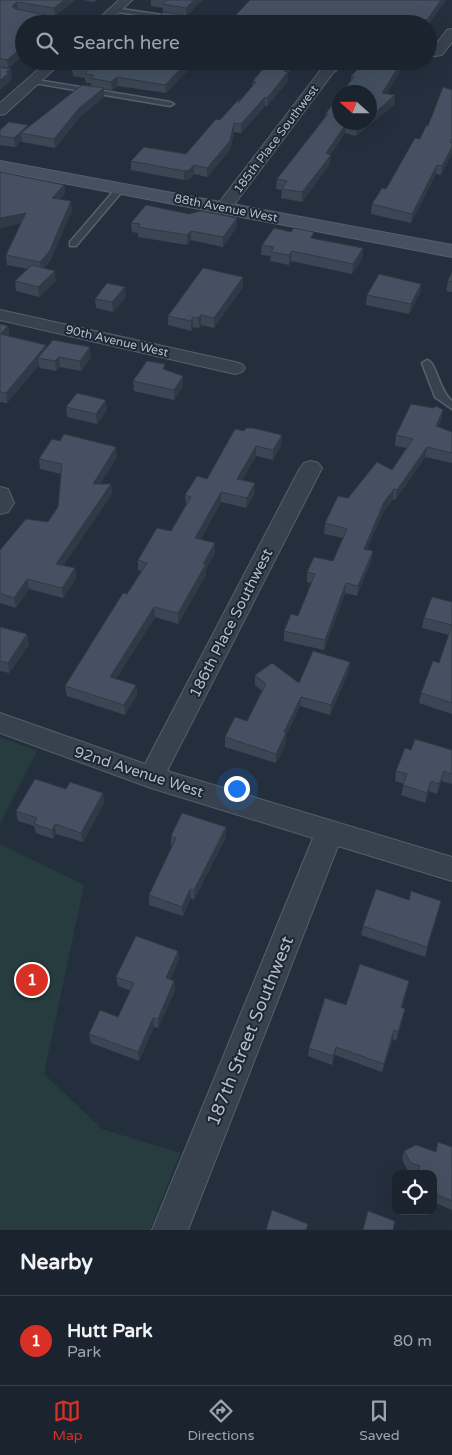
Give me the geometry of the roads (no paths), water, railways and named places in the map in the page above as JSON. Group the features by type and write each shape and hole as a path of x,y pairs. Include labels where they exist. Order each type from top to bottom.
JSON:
{"street":[{"path":"109,15 126,0"},
{"path":"437,49 452,33"},
{"path":"0,111 46,70"},
{"name":"185th Place Southwest","path":"224,208 331,70"},
{"name":"88th Avenue West","path":"0,166 452,251"},
{"name":"90th Avenue West","path":"0,315 235,368"},
{"name":"186th Place Southwest","path":"151,777 311,468"},
{"path":"0,494 3,503 0,507"},
{"name":"92nd Avenue West","path":"0,724 151,777 452,869"},
{"name":"187th Street Southwest","path":"170,1230 329,832"}],"lane":[{"path":"114,10 150,15"},
{"path":"34,81 170,104"},
{"path":"73,244 121,188"},
{"path":"427,363 440,398 452,406"}],"place":[{"name":"Hutt Park","path":"32,980"}]}
